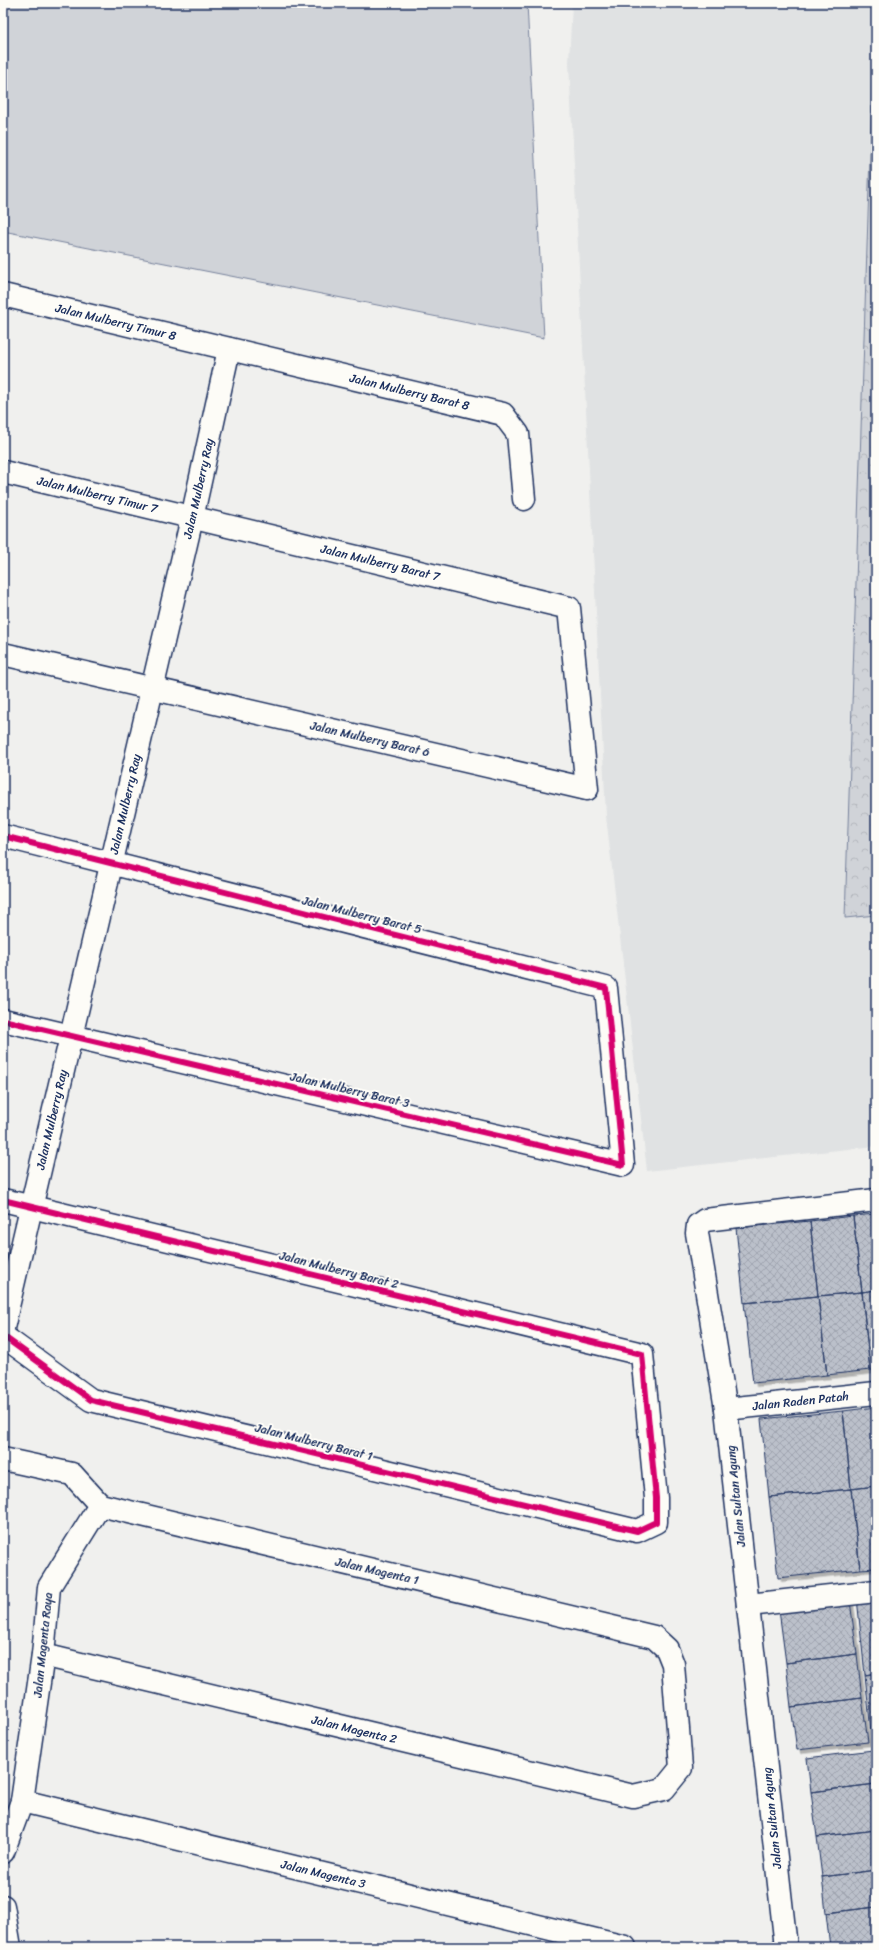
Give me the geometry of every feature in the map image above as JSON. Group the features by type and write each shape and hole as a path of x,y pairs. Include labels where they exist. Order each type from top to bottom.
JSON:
{"street":[{"name":"Jalan Mulberry Timur 8","path":"3,295 229,349"},
{"name":"Jalan Mulberry Barat 8","path":"229,349 503,414 518,434 524,499"},
{"name":"Jalan Mulberry Ray","path":"3,1328 153,689 229,349"},
{"name":"Jalan Mulberry Timur 7","path":"3,472 192,518"},
{"name":"Jalan Mulberry Barat 7","path":"192,518 569,608 587,789"},
{"name":"Jalan Mulberry Barat 6","path":"3,654 587,789"},
{"name":"Jalan Mulberry Barat 5","path":"3,836 606,988 624,1165"},
{"name":"Jalan Mulberry Barat 3","path":"3,1020 624,1165"},
{"name":"Jalan Mulberry Barat 2","path":"3,1200 642,1354 656,1498 656,1522 637,1531"},
{"name":"Jalan Sultan Agung","path":"786,1947 726,1409 697,1234 698,1225 705,1220 876,1200"},
{"name":"Jalan Mulberry Barat 1","path":"3,1336 91,1400 637,1531"},
{"name":"Jalan Raden Patah","path":"726,1409 876,1393"},
{"path":"3,1459 72,1474 100,1505"},
{"name":"Jalan Magenta 1","path":"100,1505 654,1637 667,1649 673,1664 681,1768 664,1789"},
{"name":"Jalan Magenta Raya","path":"3,1852 22,1801 43,1655 49,1587 100,1505"},
{"path":"748,1605 876,1590"},
{"name":"Jalan Magenta 2","path":"43,1655 633,1796 664,1789"},
{"name":"Jalan Magenta 3","path":"22,1801 625,1947"},
{"path":"3,1906 10,1947"}],"shaded area":[{"path":"572,3 876,3 876,1146 647,1171 606,816 569,63"}],"green space":[{"path":"3,3 527,3 544,338 3,231"},
{"path":"875,3 876,915 845,918"}],"building":[{"path":"876,1214 876,1290 862,1292 853,1216"},
{"path":"853,1216 862,1292 818,1296 810,1221"},
{"path":"810,1221 818,1296 744,1303 736,1228"},
{"path":"876,1290 876,1370 870,1370 862,1292"},
{"path":"862,1292 870,1370 827,1375 818,1296"},
{"path":"818,1296 827,1375 753,1383 744,1303"},
{"path":"876,1407 876,1486 851,1489 843,1411"},
{"path":"843,1411 851,1489 769,1497 761,1419"},
{"path":"876,1486 876,1568 860,1569 851,1489"},
{"path":"851,1489 860,1569 778,1578 769,1497"},
{"path":"876,1596 876,1673 865,1675 857,1598"},
{"path":"850,1601 857,1654 786,1663 779,1610"},
{"path":"857,1654 862,1698 791,1707 786,1663"},
{"path":"876,1673 876,1749 873,1750 865,1675"},
{"path":"862,1698 868,1742 797,1750 791,1707"},
{"path":"873,1750 876,1784 811,1792 807,1758"},
{"path":"876,1784 876,1830 817,1837 811,1792"},
{"path":"876,1830 876,1870 822,1877 817,1837"},
{"path":"876,1870 876,1907 826,1913 822,1877"},
{"path":"876,1907 876,1947 830,1947 826,1913"}],"cycle path":[{"path":"3,836 606,988 623,1165 3,1020"},
{"path":"3,1200 642,1354 656,1498 656,1522 637,1531 91,1400 3,1336"}]}
